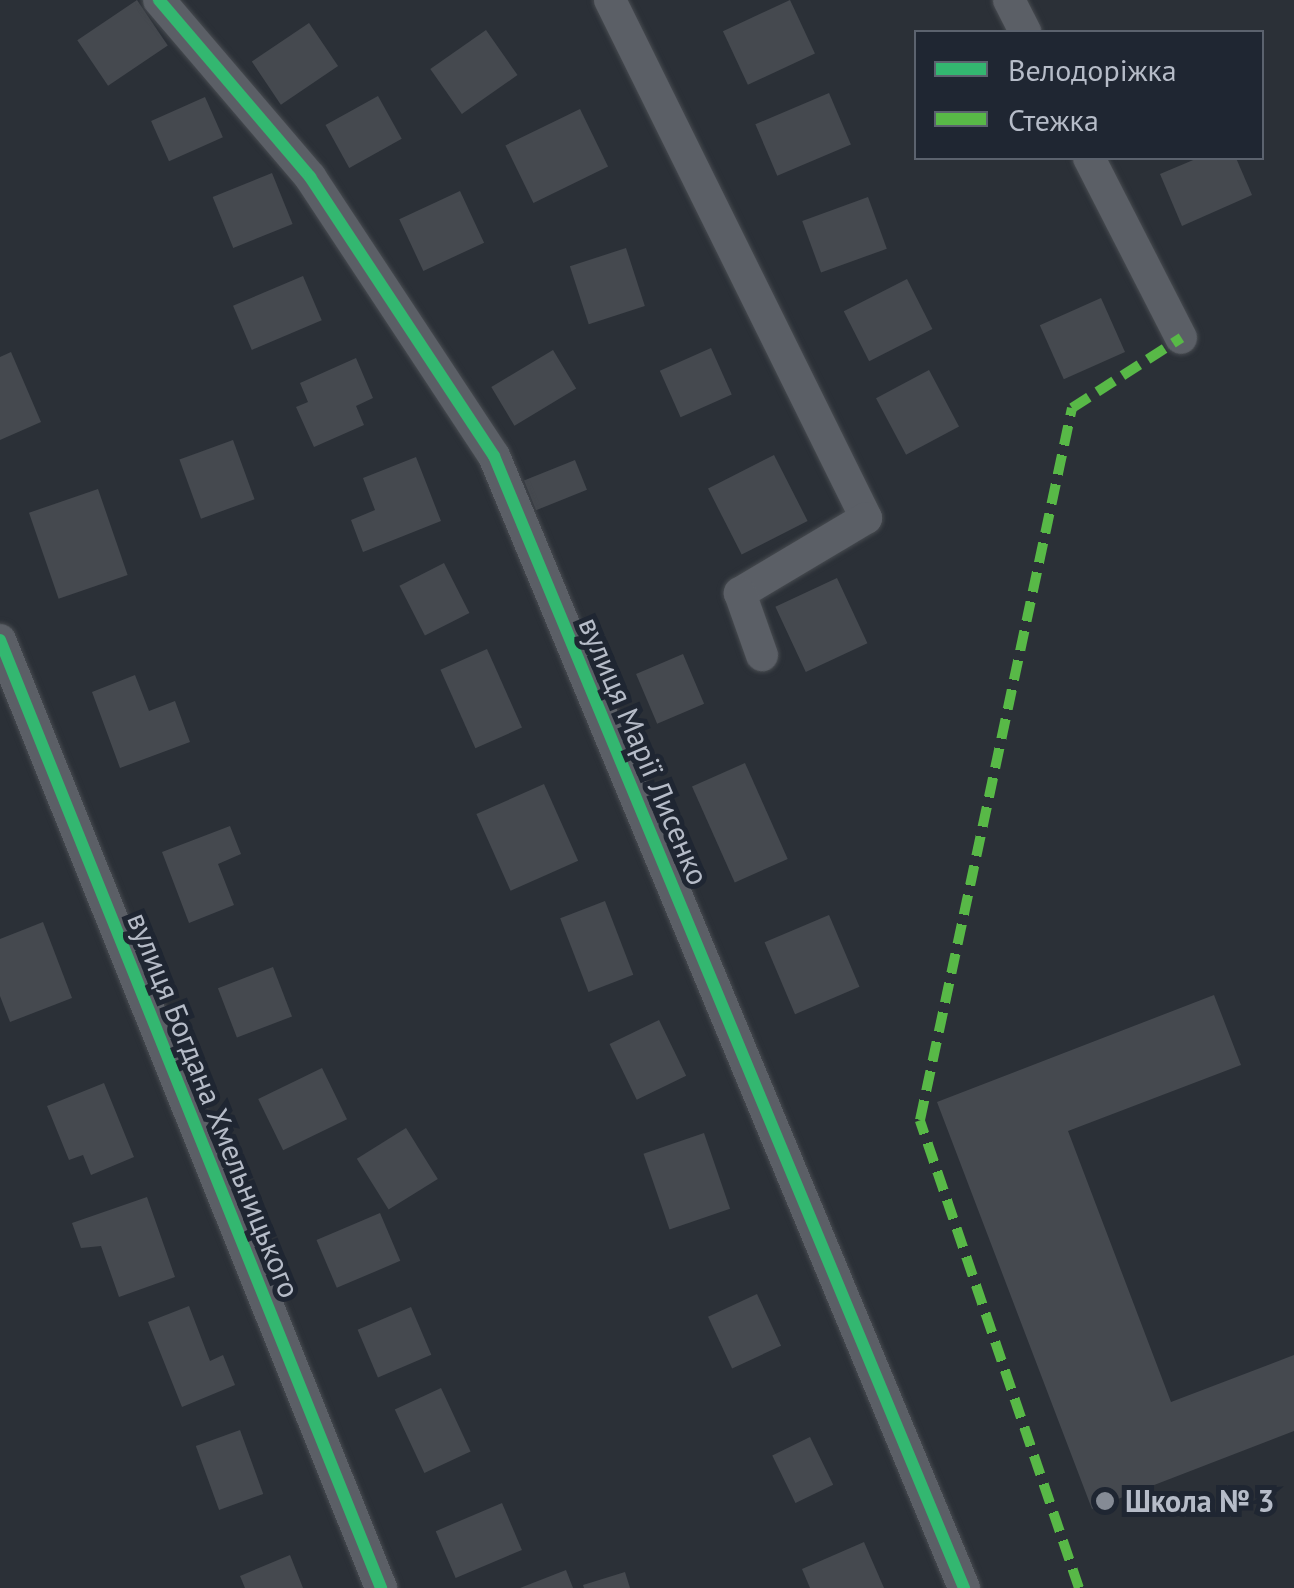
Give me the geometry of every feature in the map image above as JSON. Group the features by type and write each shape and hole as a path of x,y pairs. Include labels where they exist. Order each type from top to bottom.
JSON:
{"street":[{"name":"вулиця Марії Лисенко","path":"159,0 310,177 494,456 964,1588"},
{"path":"610,0 866,518 740,593 762,655"},
{"path":"1008,0 1024,30"},
{"path":"1090,160 1181,338"},
{"name":"вулиця Богдана Хмельницького","path":"0,640 381,1588"}],"building":[{"path":"137,0 168,46 108,86 77,40"},
{"path":"790,0 815,53 748,85 723,31"},
{"path":"309,23 338,66 281,105 252,62"},
{"path":"486,30 518,75 462,114 430,69"},
{"path":"829,93 851,145 777,176 755,124"},
{"path":"378,96 402,139 349,168 326,125"},
{"path":"205,97 223,137 169,161 151,121"},
{"path":"580,109 608,167 533,203 505,145"},
{"path":"1193,160 1237,160 1252,195 1182,226 1160,174"},
{"path":"272,173 293,224 233,248 213,197"},
{"path":"460,191 484,243 423,271 399,219"},
{"path":"868,197 887,249 821,273 802,221"},
{"path":"626,248 645,306 589,324 570,266"},
{"path":"303,276 322,320 252,350 233,306"},
{"path":"907,279 932,329 869,361 844,311"},
{"path":"1101,298 1125,352 1064,379 1040,325"},
{"path":"711,348 732,395 681,417 660,371"},
{"path":"553,350 576,389 514,426 491,387"},
{"path":"11,352 41,422 0,440 0,357"},
{"path":"356,358 373,398 356,406 364,425 314,447 296,407 308,402 300,383"},
{"path":"929,370 959,427 906,455 876,398"},
{"path":"233,440 255,499 201,519 179,459"},
{"path":"774,455 808,521 742,555 708,489"},
{"path":"416,457 441,521 363,552 351,520 375,510 363,478"},
{"path":"575,460 587,490 536,510 524,481"},
{"path":"98,489 128,575 59,599 29,513"},
{"path":"444,563 469,613 425,636 399,586"},
{"path":"837,578 867,643 806,672 775,607"},
{"path":"487,649 522,728 475,748 440,670"},
{"path":"683,654 704,704 657,724 636,674"},
{"path":"135,675 149,711 175,701 190,742 120,768 92,692"},
{"path":"745,763 788,859 735,883 692,787"},
{"path":"544,784 578,861 511,891 476,814"},
{"path":"230,826 241,854 218,864 234,905 189,923 162,852"},
{"path":"605,901 633,975 588,992 560,918"},
{"path":"829,915 859,987 795,1014 765,942"},
{"path":"43,922 72,998 10,1022 0,996 0,939"},
{"path":"273,967 292,1016 237,1038 218,988"},
{"path":"1214,995 1241,1065 1068,1131 1171,1402 1294,1355 1294,1431 1092,1509 937,1102"},
{"path":"659,1020 686,1076 637,1100 610,1044"},
{"path":"322,1068 347,1119 283,1150 258,1099"},
{"path":"104,1083 134,1157 91,1175 83,1155 69,1160 47,1106"},
{"path":"406,1128 438,1179 389,1210 357,1159"},
{"path":"704,1133 730,1209 670,1229 643,1154"},
{"path":"147,1197 175,1277 119,1297 101,1246 81,1248 72,1223"},
{"path":"380,1213 400,1261 337,1288 316,1240"},
{"path":"757,1294 781,1346 732,1368 708,1317"},
{"path":"189,1306 210,1361 223,1355 235,1385 182,1407 148,1322"},
{"path":"411,1307 431,1355 378,1378 358,1330"},
{"path":"441,1388 471,1451 424,1473 395,1410"},
{"path":"240,1430 263,1494 219,1510 196,1446"},
{"path":"810,1437 833,1485 795,1503 772,1455"},
{"path":"502,1503 522,1550 456,1578 436,1531"},
{"path":"864,1542 884,1588 810,1588 802,1569"},
{"path":"290,1555 303,1588 245,1588 240,1576"},
{"path":"566,1570 573,1588 520,1588"},
{"path":"625,1572 630,1588 584,1588 583,1585"}],"marked path":[{"path":"1079,1588 920,1120 1072,408 1181,338"}],"cycle path":[{"path":"159,0 310,177 494,456 964,1588"},
{"path":"0,640 381,1588"}],"place":[{"name":"Школа № 3","path":"1105,1501"}]}
